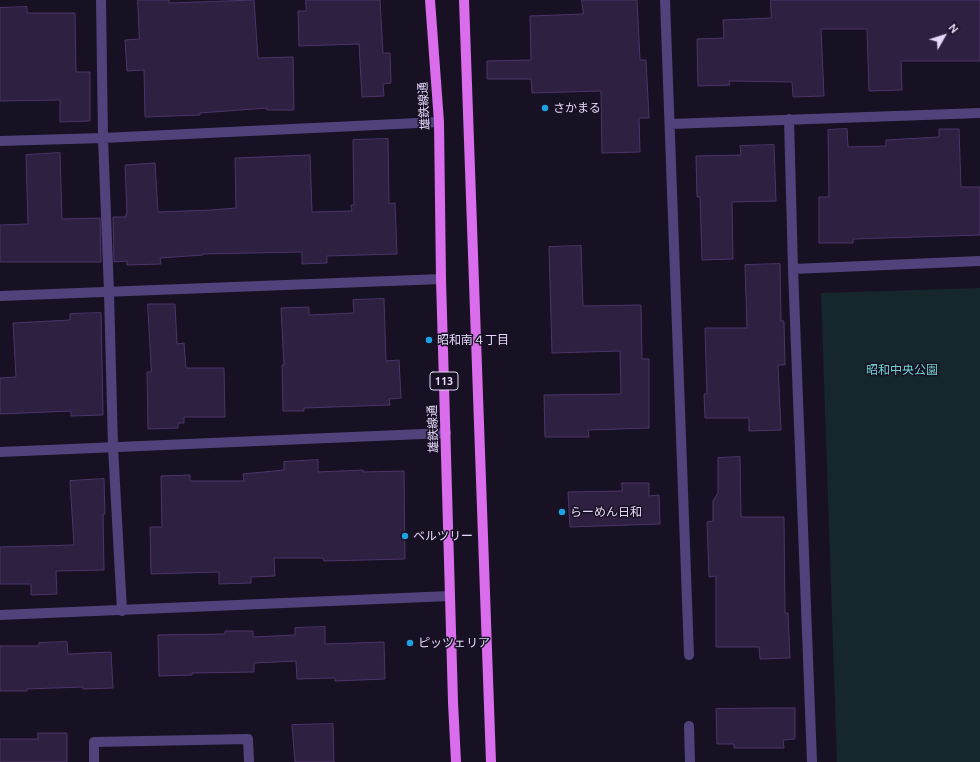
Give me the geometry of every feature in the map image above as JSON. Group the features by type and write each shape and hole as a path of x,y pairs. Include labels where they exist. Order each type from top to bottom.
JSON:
{"main road":[{"name":"雄鉄線通","path":"430,0 439,122 441,279 456,762"},
{"path":"464,0 491,762"}],"street":[{"path":"101,0 103,138 113,447 122,610"},
{"path":"665,0 689,655"},
{"path":"670,124 980,113"},
{"path":"789,119 793,268 812,762"},
{"path":"0,141 103,138 439,122"},
{"path":"793,268 980,261"},
{"path":"0,296 441,279"},
{"path":"0,452 446,433"},
{"path":"0,615 450,596"},
{"path":"689,726 690,762"},
{"path":"94,762 94,742 248,739 249,762"}],"green space":[{"name":"昭和中央公園","path":"980,288 980,762 837,762 821,293"}],"building":[{"path":"138,0 169,0 169,3 254,0 258,58 293,57 294,110 267,110 267,108 200,113 200,115 145,117 144,70 127,71 125,40 139,39"},
{"path":"306,0 380,0 383,53 390,53 391,83 383,84 384,96 362,97 359,44 299,46 298,11 306,11"},
{"path":"582,0 637,0 640,60 646,60 649,118 639,118 640,152 602,153 601,91 532,93 531,79 487,79 487,61 531,60 530,16 583,14"},
{"path":"771,0 980,0 980,61 901,61 902,90 869,91 867,29 821,29 824,96 793,97 792,82 729,81 730,85 698,86 697,39 724,38 723,20 771,18"},
{"path":"27,7 27,13 75,13 76,72 90,72 90,121 60,122 60,100 0,101 0,8"},
{"path":"847,129 848,147 886,146 886,140 939,137 939,129 959,129 961,187 980,187 980,235 853,239 853,243 819,243 819,197 829,197 828,130"},
{"path":"388,139 389,204 395,203 397,254 327,256 327,263 302,264 302,252 203,254 160,258 161,264 127,265 127,261 114,262 113,217 126,217 127,214 125,165 155,163 158,212 211,210 236,208 235,158 310,155 312,212 352,211 351,205 354,205 353,140"},
{"path":"774,145 776,201 732,202 733,259 702,260 700,197 697,197 696,156 741,155 740,146"},
{"path":"60,153 62,219 100,218 101,262 0,262 0,225 28,224 26,155"},
{"path":"581,246 583,306 641,305 642,359 649,359 649,428 588,430 589,437 545,437 544,395 621,394 620,351 552,353 549,247"},
{"path":"780,264 781,321 784,321 785,365 778,365 781,430 749,431 749,418 705,418 704,394 707,394 705,328 747,328 745,265"},
{"path":"384,299 386,361 399,360 401,398 389,399 390,405 304,408 304,411 283,411 282,365 284,365 281,308 309,307 309,315 354,313 353,300"},
{"path":"148,304 175,304 177,344 184,343 186,368 224,368 225,417 184,417 184,423 178,423 178,428 148,429 147,372 151,372"},
{"path":"101,313 103,415 71,416 71,411 0,414 0,378 16,377 13,323 70,320 70,314"},
{"path":"740,457 741,517 784,517 785,613 788,613 790,658 760,659 759,647 716,647 716,576 709,577 707,522 713,521 713,501 718,493 718,458"},
{"path":"318,460 318,472 363,470 363,472 404,471 405,559 324,561 323,558 274,558 275,576 251,577 251,583 219,584 219,572 151,574 150,527 162,527 161,476 190,475 190,481 244,481 243,474 284,470 284,462"},
{"path":"104,479 104,570 56,571 57,594 31,595 31,584 0,584 0,547 74,545 70,481"},
{"path":"622,483 649,483 649,496 659,495 660,524 570,527 568,492 622,491"},
{"path":"325,627 325,644 384,642 385,679 335,681 335,678 297,679 296,661 254,663 254,672 192,673 192,675 159,676 158,635 225,634 225,631 253,631 253,637 295,635 295,628"},
{"path":"67,642 68,654 111,652 113,688 83,689 83,687 27,689 27,691 0,691 0,646 39,646 39,643"},
{"path":"795,708 795,739 783,740 784,748 734,748 734,744 717,744 716,709"},
{"path":"333,724 334,762 295,762 292,725"},
{"path":"38,733 67,733 67,762 0,762 0,739 38,739"}],"place":[{"name":"さかまる","path":"545,108"},
{"name":"昭和南４丁目","path":"429,340"},
{"name":"らーめん日和","path":"562,512"},
{"name":"ベルツリー","path":"405,536"},
{"name":"ピッツェリア","path":"410,643"}]}
